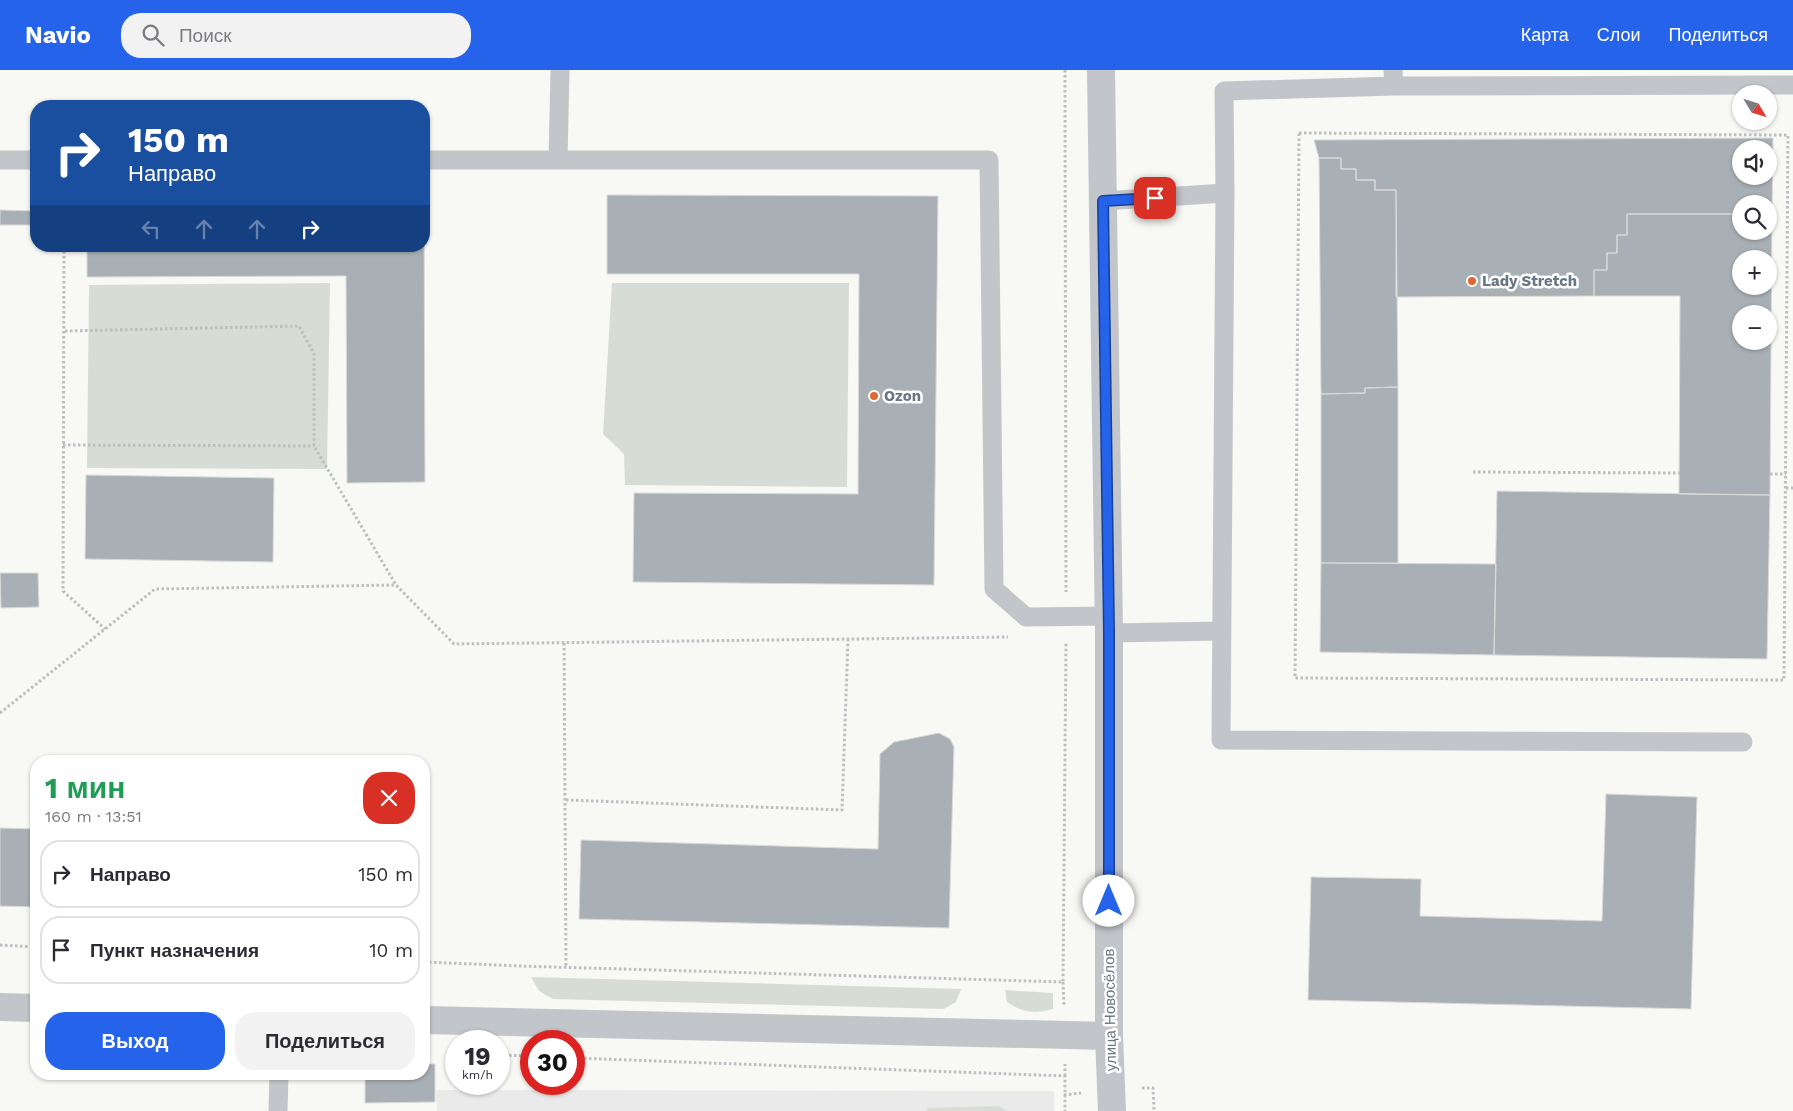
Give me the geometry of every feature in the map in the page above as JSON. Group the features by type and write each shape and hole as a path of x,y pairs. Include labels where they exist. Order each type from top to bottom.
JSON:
{"street":[{"name":"улица Новосёлов","path":"1101,70 1109,624 1109,1036 1112,1111"},
{"path":"0,1007 30,1008"},
{"path":"430,1020 1109,1036"}],"lane":[{"path":"558,160 560,70"},
{"path":"1743,742 1222,740 1224,91 1394,78 1793,85"},
{"path":"0,160 30,160"},
{"path":"430,160 989,160 994,589 1026,617 1066,616 1109,624 1222,631"},
{"path":"1103,201 1225,193"},
{"path":"278,1080 278,1111"}],"path":[{"path":"430,962 566,968 1063,982 1066,616 1065,70"},
{"path":"1298,133 1788,135 1786,488 1784,680 1295,678 1298,133"},
{"path":"64,252 63,591 105,629"},
{"path":"65,331 299,326 314,354 314,446 396,585 454,644 1014,637"},
{"path":"63,446 314,446"},
{"path":"1473,472 1680,473"},
{"path":"1770,474 1786,474"},
{"path":"1786,488 1793,488"},
{"path":"0,714 156,589 396,585"},
{"path":"566,800 842,810 848,639"},
{"path":"564,643 566,968"},
{"path":"0,945 30,946"},
{"path":"585,1058 1065,1076 1065,1111"}],"shaded area":[{"path":"330,283 327,469 87,468 89,285"},
{"path":"612,283 849,283 847,487 625,485 624,454 603,434"},
{"path":"531,977 961,989 956,1002 944,1009 553,999 539,991"},
{"path":"1005,990 1053,993 1053,1009 1029,1012 1007,1002"},
{"path":"436,1090 445,1090 445,1095 510,1095 510,1090 520,1090 520,1095 585,1095 585,1090 1054,1091 1054,1111 437,1111"},
{"path":"998,1106 1007,1111 925,1111 929,1108"}],"building":[{"path":"1773,138 1773,140 1732,140 1732,185 1772,185 1772,195 1732,195 1732,214 1627,214 1627,235 1617,235 1617,253 1607,253 1607,270 1594,270 1594,296 1396,297 1396,190 1375,190 1375,180 1356,180 1356,169 1341,169 1341,158 1319,158 1314,140"},
{"path":"1319,158 1341,158 1341,169 1356,169 1356,180 1375,180 1375,190 1396,190 1398,387 1365,388 1365,393 1321,394"},
{"path":"607,195 938,196 934,585 633,582 634,493 858,494 859,274 607,274"},
{"path":"0,210 30,211 30,225 0,225"},
{"path":"1627,214 1732,214 1732,240 1772,240 1772,250 1732,250 1732,295 1771,295 1771,305 1732,305 1732,350 1771,350 1770,495 1679,494 1680,296 1594,296 1594,270 1607,270 1607,253 1617,253 1617,235 1627,235"},
{"path":"87,252 424,252 425,482 347,483 346,276 87,277"},
{"path":"1398,387 1398,563 1321,563 1321,394 1365,393 1365,388"},
{"path":"86,475 274,478 273,562 85,559"},
{"path":"1497,491 1770,495 1767,659 1494,655"},
{"path":"1321,563 1496,564 1494,655 1320,652"},
{"path":"0,573 38,573 39,607 1,608"},
{"path":"939,733 950,739 954,747 949,928 579,919 581,840 878,849 880,754 894,742"},
{"path":"1606,794 1697,797 1691,1009 1308,1000 1311,877 1421,879 1420,916 1602,921"},
{"path":"0,828 30,829 30,907 0,906"},
{"path":"430,1064 435,1064 435,1102 365,1103 365,1080 430,1080"}],"place":[{"name":"Lady Stretch","path":"1472,281"},
{"name":"Ozon","path":"874,396"}],"route":[{"path":"1109,901 1109,633 1103,201 1155,198"}]}
